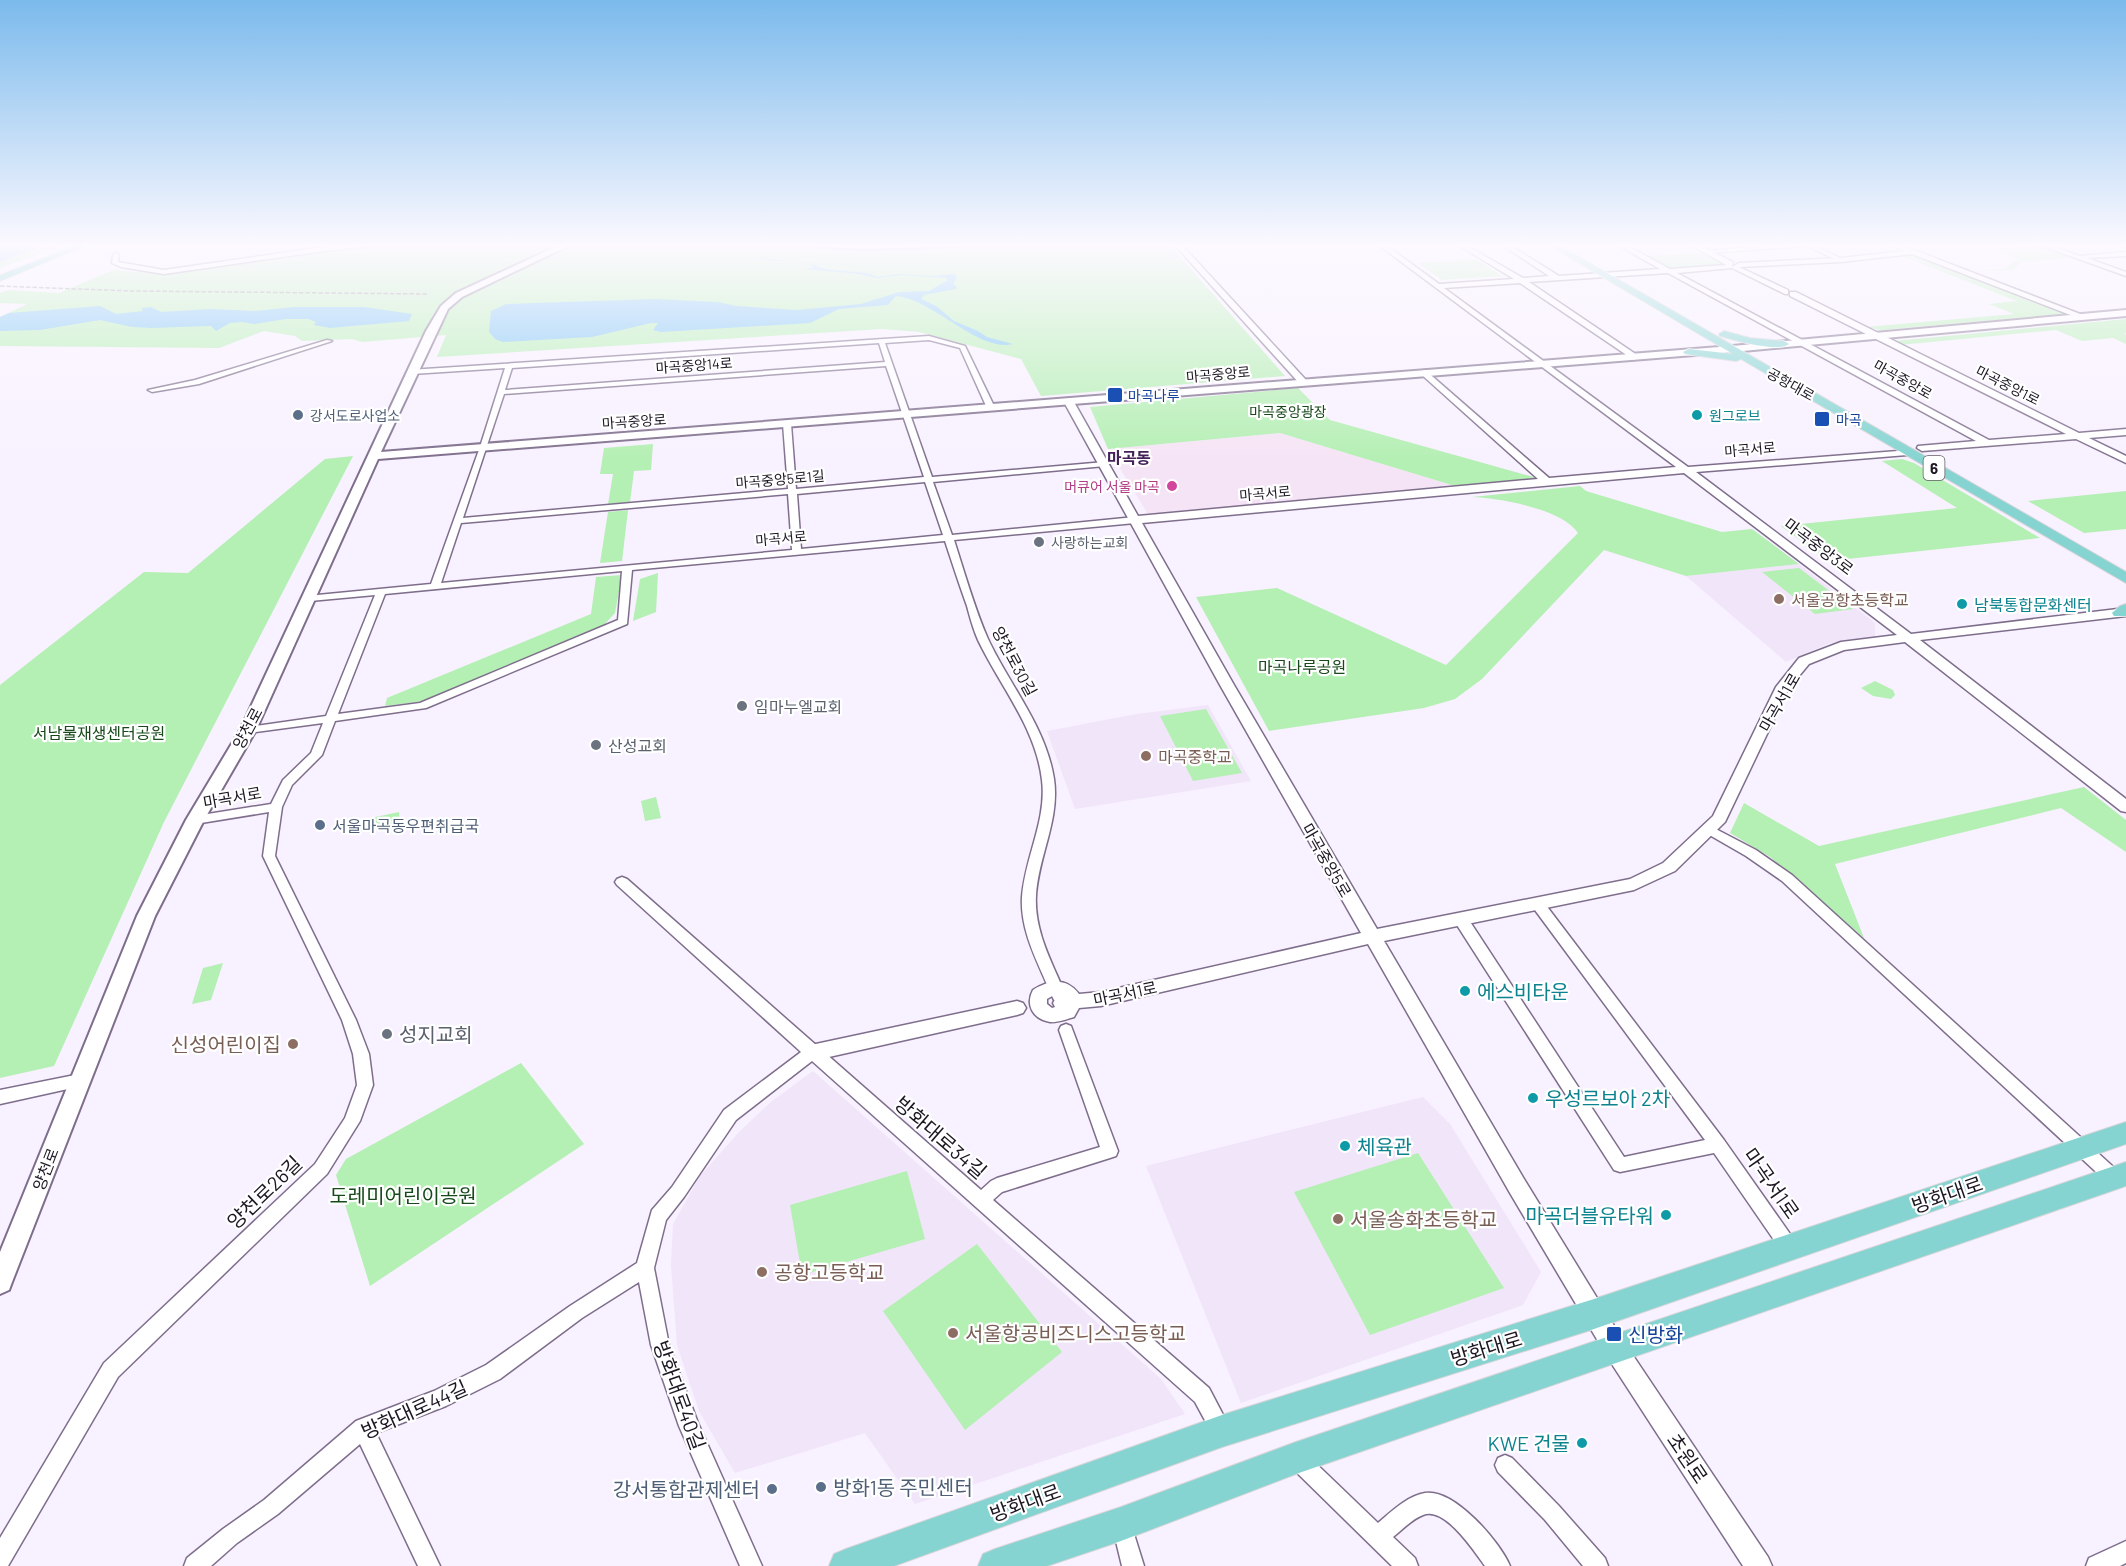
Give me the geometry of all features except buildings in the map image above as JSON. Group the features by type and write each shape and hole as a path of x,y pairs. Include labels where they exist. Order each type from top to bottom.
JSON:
{"main road":[{"name":"양천로","path":"0,1282 146,916 195,820 248,730 439,316"},
{"name":"공항대로","path":"1674,316 1882,435 1907,452 2122,571"},
{"name":"공항대로","path":"1693,316 1922,448 2122,571"},
{"name":"마곡중앙로","path":"375,456 1747,348 2094,316"},
{"path":"1689,352 1707,344 1702,333"},
{"path":"1724,334 1750,341 1784,344"},
{"path":"1779,364 1770,351 1784,344"},
{"path":"1689,352 1728,356 1756,364"},
{"path":"2122,571 2126,584"},
{"name":"방화대로","path":"846,1566 1222,1431 1594,1314 2126,1133"},
{"path":"994,1566 1121,1524 1296,1458 2120,1176"}],"street":[{"path":"1243,316 1303,382"},
{"name":"마곡중앙3로","path":"1478,316 1910,638 2126,807"},
{"path":"1574,316 1634,357"},
{"path":"1755,316 1804,342"},
{"name":"마곡중앙1로","path":"1837,316 2126,460"},
{"path":"412,372 929,338 963,347 991,408"},
{"path":"881,340 946,538"},
{"path":"152,390 196,382 329,341"},
{"name":"마곡중앙로","path":"1804,342 1988,443"},
{"name":"마곡중앙14로","path":"502,392 888,364"},
{"path":"435,585 484,447 510,365"},
{"path":"1425,373 1547,481"},
{"name":"마곡중앙5로","path":"1069,402 1371,937 1594,1314"},
{"path":"787,424 797,551"},
{"path":"1922,448 2126,432"},
{"name":"마곡서로","path":"309,598 1547,481 1907,452"},
{"name":"마곡중앙5로1길","path":"457,521 1105,464"},
{"name":"양천로30길","path":"946,538 982,639 1009,682 1034,734 1046,770 1049,797 1029,897 1031,926 1063,1016"},
{"path":"248,730 422,706 622,622 627,568"},
{"name":"마곡서로","path":"195,820 276,807 287,783 316,755 381,591"},
{"name":"마곡서1로","path":"1063,1016 1101,999 1371,937 1634,884 1669,867 1710,830 1719,818 1778,697 1804,661 1841,646 2125,611"},
{"name":"양천로26길","path":"0,1558 111,1370 321,1169 352,1121 365,1085 361,1054 349,1020 269,856 276,807"},
{"path":"1710,830 1751,853 1787,878 2082,1149 2120,1176"},
{"name":"방화대로34길","path":"622,882 810,1053 982,1200 1202,1395 1222,1431"},
{"name":"마곡서1로","path":"1537,903 1718,1145 1789,1247"},
{"name":"마곡서1로","path":"1460,918 1620,1164 1718,1145"},
{"path":"810,1053 1017,1008"},
{"path":"982,1200 997,1186 1110,1151 1063,1016"},
{"name":"방화대로40길","path":"751,1566 689,1426 660,1345 645,1268 658,1216 678,1192 730,1115 810,1053"},
{"path":"0,1098 80,1080"},
{"name":"방화대로44길","path":"195,1566 230,1536 271,1507 363,1428 439,1399 493,1372 576,1312 645,1268"},
{"name":"초원로","path":"1594,1314 1759,1566"},
{"path":"363,1428 429,1566"},
{"path":"1296,1458 1407,1566"},
{"path":"1505,1466 1552,1513 1597,1566"},
{"path":"1376,1537 1424,1503 1442,1504 1454,1512 1499,1566"},
{"path":"1121,1524 1133,1566"},
{"path":"2097,1566 2126,1552"}],"shaded area":[{"path":"1280,433 1455,486 1148,514 1108,449"},
{"name":"서울공항초등학교","path":"1799,564 1875,623 1875,637 1830,643 1786,662 1686,576"},
{"name":"마곡중학교","path":"1208,705 1251,781 1075,809 1047,731 1137,714"},
{"path":"813,1071 1161,1379 1185,1414 915,1504 865,1433 735,1473 699,1411 677,1345 671,1265 673,1224 700,1176 739,1132 772,1101"},
{"name":"서울송화초등학교","path":"1423,1097 1450,1124 1541,1272 1523,1305 1241,1403 1146,1166"}],"green space":[{"path":"1232,316 1285,376 1041,396 1021,359 919,332 882,329 437,357 446,335 362,342 352,339 302,341 295,336 264,331 219,348 0,346 0,317"},
{"path":"1990,316 2041,316 1881,330 1866,327"},
{"path":"2126,319 2126,333 2124,333 2126,344 2113,338 2082,341 2056,330 1900,345 1894,341"},
{"name":"마곡중앙광장","path":"1298,388 1330,420 1537,478 1455,486 1280,433 1108,449 1090,407"},
{"path":"653,444 651,470 634,471 630,502 608,504 613,474 600,474 604,448"},
{"name":"서남물재생센터공원","path":"353,456 164,822 54,1066 0,1078 0,685 144,572 188,573 325,459"},
{"path":"1902,459 1914,463 2040,538 1829,561 1781,526 1957,508 1882,461"},
{"name":"마곡나루공원","path":"1580,486 1586,491 1722,532 1752,529 1799,564 1686,576 1604,550 1482,679 1455,699 1424,708 1269,731 1196,597 1277,588 1446,665 1578,533 1559,517 1545,511 1530,506 1472,497"},
{"path":"2126,491 2126,529 2084,533 2028,501"},
{"path":"628,510 622,561 600,563 608,512"},
{"path":"1799,568 1853,609 1815,614 1762,572"},
{"path":"658,573 656,612 633,621 640,579"},
{"path":"622,575 615,613 603,626 424,701 385,706 387,698 591,614 596,577"},
{"path":"1875,681 1893,690 1895,695 1891,699 1873,696 1861,688"},
{"path":"1206,709 1242,773 1193,781 1160,716"},
{"path":"2084,787 2126,820 2126,852 2061,808 1835,864 1864,938 1770,857 1730,833 1744,803 1819,846"},
{"path":"656,797 661,818 645,821 641,801"},
{"path":"399,812 400,823 352,834 352,822"},
{"path":"223,963 211,1000 192,1004 203,968"},
{"name":"도레미어린이공원","path":"521,1063 584,1144 370,1286 336,1175 346,1159"},
{"path":"1418,1153 1504,1288 1370,1335 1294,1192"},
{"path":"907,1171 925,1239 802,1275 790,1205"},
{"path":"977,1244 1062,1352 965,1430 883,1311"}],"water":[{"path":"411,316 409,321 330,328 314,325 316,322 308,319 286,319 254,324 242,322 230,323 216,331 211,326 132,327 100,320 40,330 0,331 0,317"},
{"path":"491,316 824,316 810,323 661,332 653,330 658,323 651,323 592,337 503,342 495,339 489,332"},
{"path":"942,316 948,316 987,337 1013,344 1000,345 971,334"}],"place":[{"name":"마곡나루","path":"1115,395"},
{"name":"강서도로사업소","path":"298,415"},
{"name":"원그로브","path":"1697,415"},
{"name":"마곡","path":"1822,419"},
{"name":"머큐어 서울 마곡","path":"1172,486"},
{"name":"사랑하는교회","path":"1039,542"},
{"name":"서울공항초등학교","path":"1779,599"},
{"name":"남북통합문화센터","path":"1962,604"},
{"name":"임마누엘교회","path":"742,706"},
{"name":"산성교회","path":"596,745"},
{"name":"마곡중학교","path":"1146,756"},
{"name":"서울마곡동우편취급국","path":"320,825"},
{"name":"에스비타운","path":"1465,991"},
{"name":"성지교회","path":"387,1034"},
{"name":"신성어린이집","path":"293,1044"},
{"name":"우성르보아 2차","path":"1533,1098"},
{"name":"체육관","path":"1345,1146"},
{"name":"마곡더블유타워","path":"1666,1215"},
{"name":"서울송화초등학교","path":"1338,1219"},
{"name":"공항고등학교","path":"762,1272"},
{"name":"서울항공비즈니스고등학교","path":"953,1333"},
{"name":"신방화","path":"1614,1334"},
{"name":"KWE 건물","path":"1582,1443"},
{"name":"방화1동 주민센터","path":"821,1487"},
{"name":"강서통합관제센터","path":"772,1489"}],"district":[{"name":"마곡동","path":"1129,457"}]}
